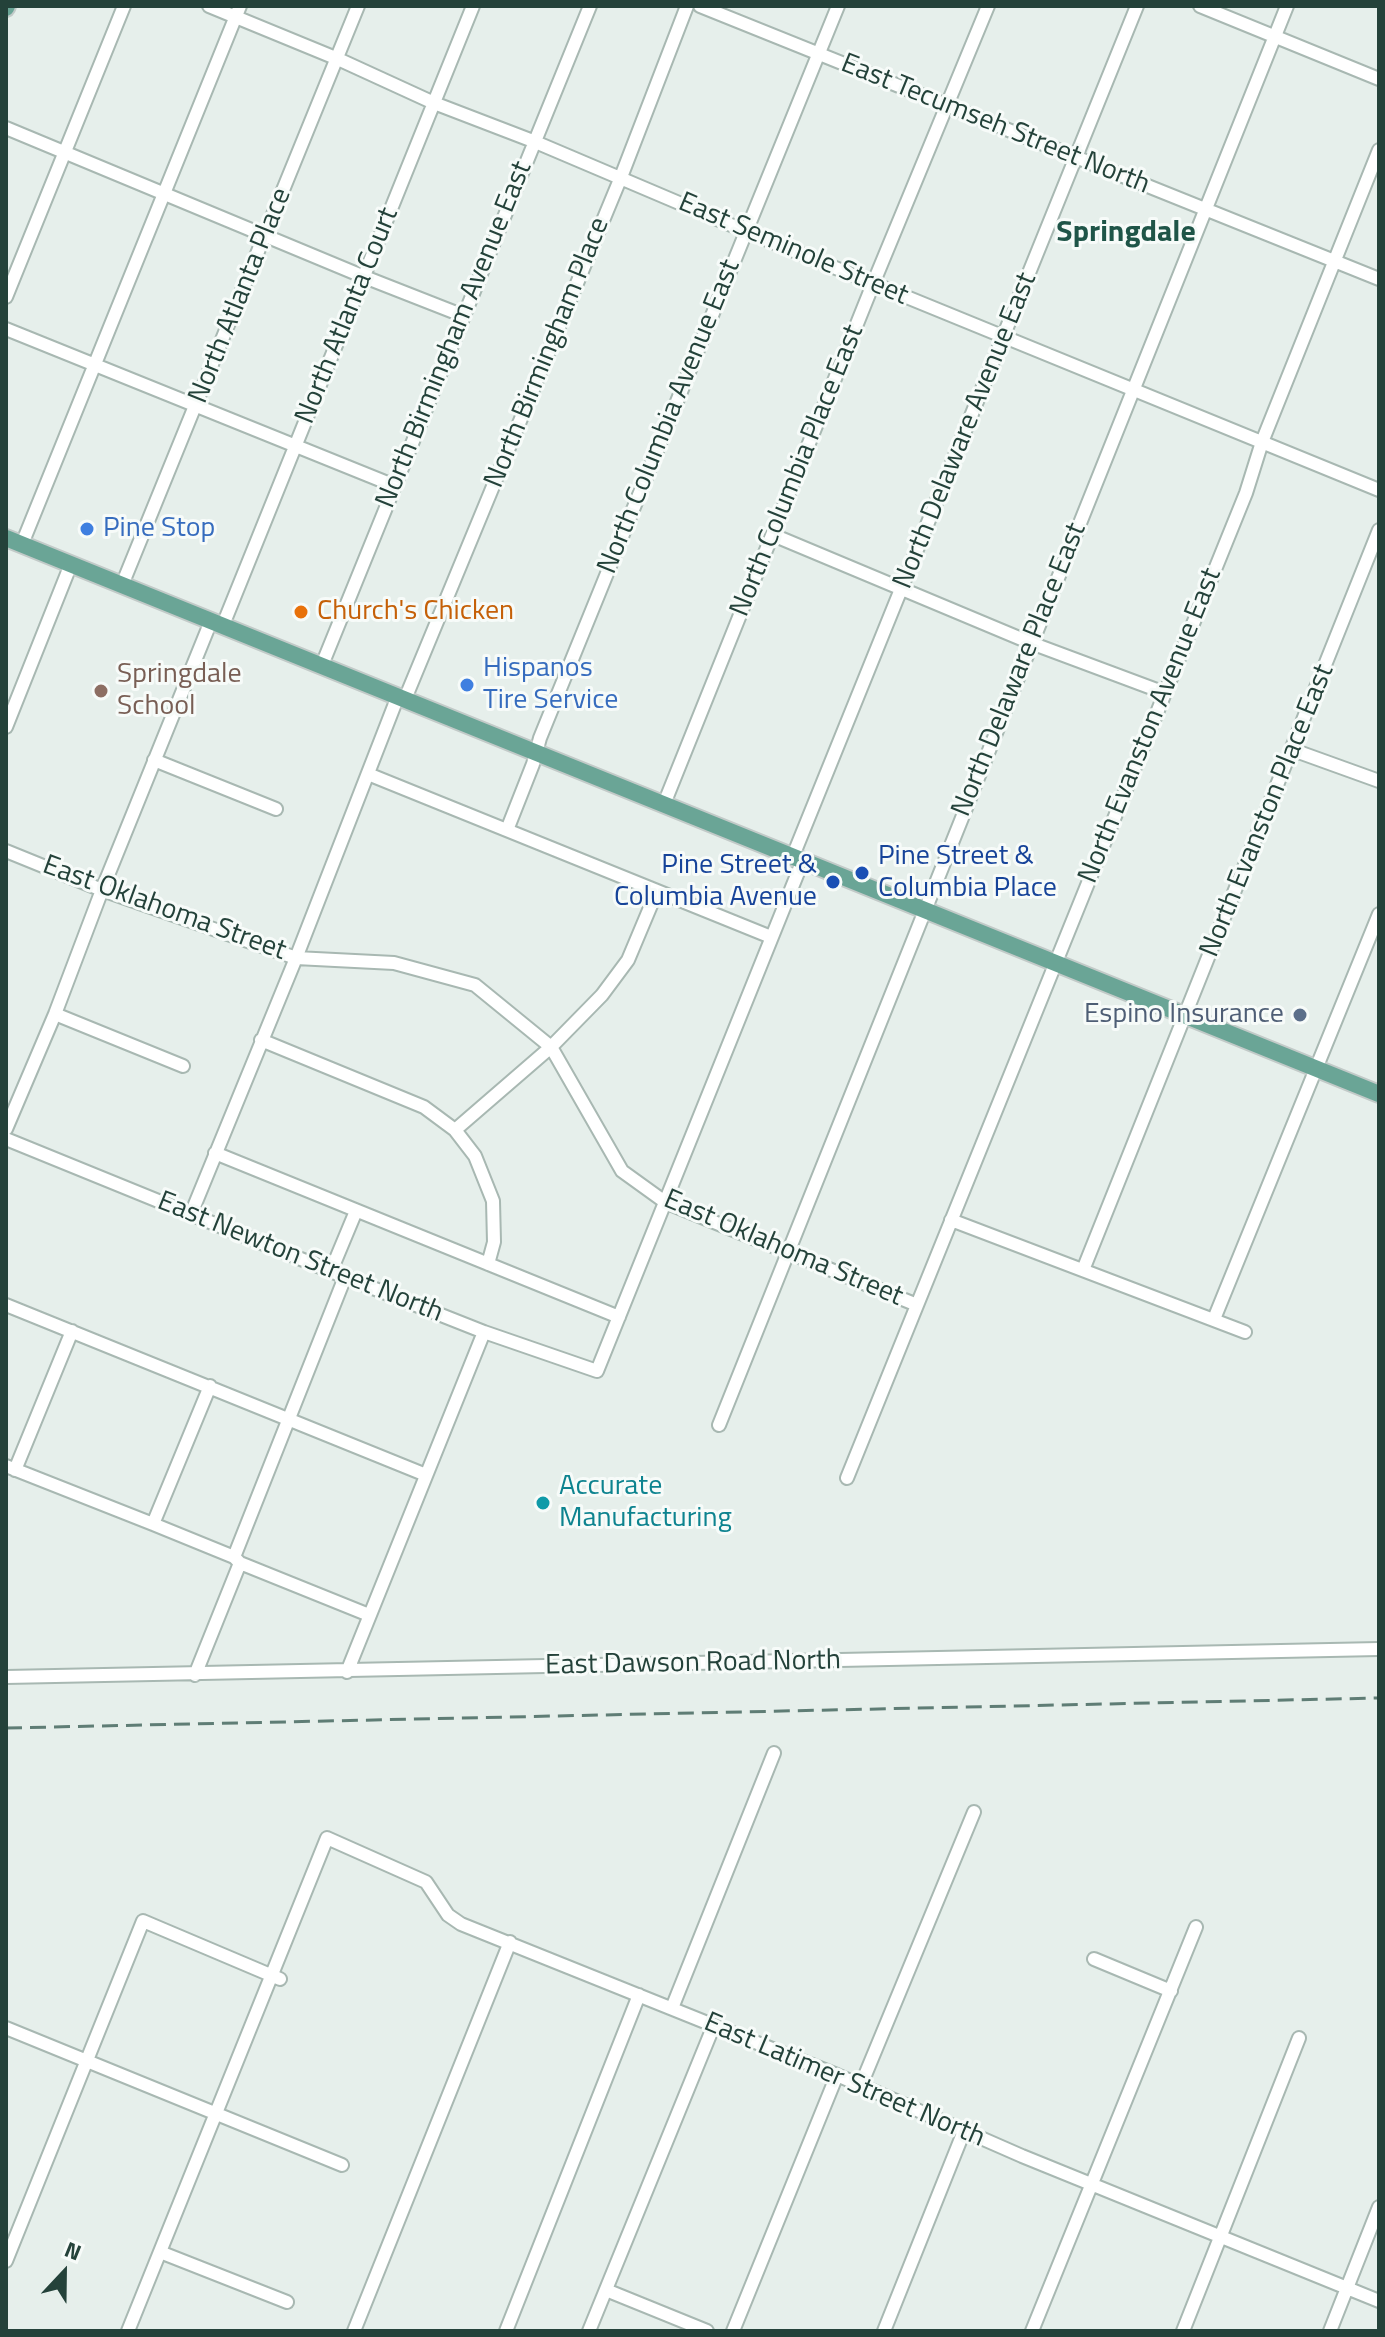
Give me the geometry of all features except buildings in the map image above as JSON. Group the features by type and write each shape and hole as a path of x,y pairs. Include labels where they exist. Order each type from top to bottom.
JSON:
{"main road":[{"path":"14,541 1379,1094"}],"street":[{"path":"6,297 124,6"},
{"name":"East Seminole Street","path":"209,6 238,11 434,103 1379,490"},
{"name":"North Atlanta Place","path":"122,585 358,6"},
{"name":"North Atlanta Court","path":"217,623 296,446 473,6"},
{"name":"North Birmingham Avenue East","path":"322,665 590,6"},
{"name":"North Birmingham Place","path":"191,1214 368,774 621,177 687,6"},
{"name":"East Tecumseh Street North","path":"700,6 1379,279"},
{"name":"North Columbia Avenue East","path":"507,830 745,231 838,6"},
{"name":"North Columbia Place East","path":"664,804 988,6"},
{"name":"North Delaware Avenue East","path":"597,1371 771,937 798,858 903,588 1137,6"},
{"path":"1200,6 1379,79"},
{"name":"North Delaware Place East","path":"719,1425 1287,6"},
{"path":"14,541 95,365 238,11"},
{"path":"6,128 464,316"},
{"name":"North Evanston Avenue East","path":"847,1478 1246,493 1262,442 1379,150"},
{"path":"6,329 395,486"},
{"name":"North Evanston Place East","path":"1083,1270 1379,530"},
{"path":"773,535 1031,643 1165,693"},
{"path":"6,727 71,564"},
{"path":"6,1129 55,1014 154,760 217,623"},
{"path":"1293,750 1379,781"},
{"path":"154,760 276,809"},
{"path":"368,774 771,937"},
{"name":"East Oklahoma Street","path":"6,851 102,890 296,958 394,963 475,985 551,1047 622,1171 665,1202 917,1305"},
{"path":"455,1130 551,1047 618,976 637,942 657,891"},
{"path":"1214,1319 1379,914"},
{"path":"55,1014 183,1066"},
{"path":"261,1040 424,1107 455,1130 475,1156 493,1201 494,1242 488,1264"},
{"name":"East Newton Street North","path":"6,1139 484,1332 597,1371"},
{"path":"215,1153 619,1317"},
{"path":"331,1271 356,1211"},
{"path":"951,1220 1245,1332"},
{"path":"195,1675 288,1419 345,1277"},
{"path":"6,1305 426,1475"},
{"path":"72,1331 11,1468 369,1615"},
{"path":"347,1672 484,1332"},
{"path":"153,1524 210,1386"},
{"name":"East Dawson Road North","path":"6,1677 1379,1649"},
{"path":"672,2008 774,1753"},
{"path":"861,2085 974,1812"},
{"name":"East Latimer Street North","path":"275,1977 327,1838 426,1882 448,1915 461,1924 837,2075 964,2131 1379,2301"},
{"path":"6,2261 143,1921 275,1977 215,2114 128,2331"},
{"path":"1032,2331 1196,1927"},
{"path":"354,2331 510,1942"},
{"path":"1094,1959 1171,1991"},
{"path":"506,2331 639,1995"},
{"path":"589,2331 714,2025"},
{"path":"6,2028 342,2165"},
{"path":"1183,2331 1299,2038"},
{"path":"733,2331 837,2075"},
{"path":"884,2331 964,2131"},
{"path":"1330,2331 1379,2207"},
{"path":"160,2252 287,2302"},
{"path":"606,2290 707,2331"}],"railway":[{"path":"6,1728 1379,1698"}],"place":[{"name":"Pine Stop","path":"87,529"},
{"name":"Church's Chicken","path":"301,612"},
{"name":"Hispanos Tire Service","path":"467,685"},
{"name":"Springdale School","path":"101,691"},
{"name":"Pine Street & Columbia Place","path":"862,873"},
{"name":"Pine Street & Columbia Avenue","path":"833,882"},
{"name":"Espino Insurance","path":"1300,1015"},
{"name":"Accurate Manufacturing","path":"543,1503"}],"district":[{"name":"Springdale","path":"1126,234"}]}
